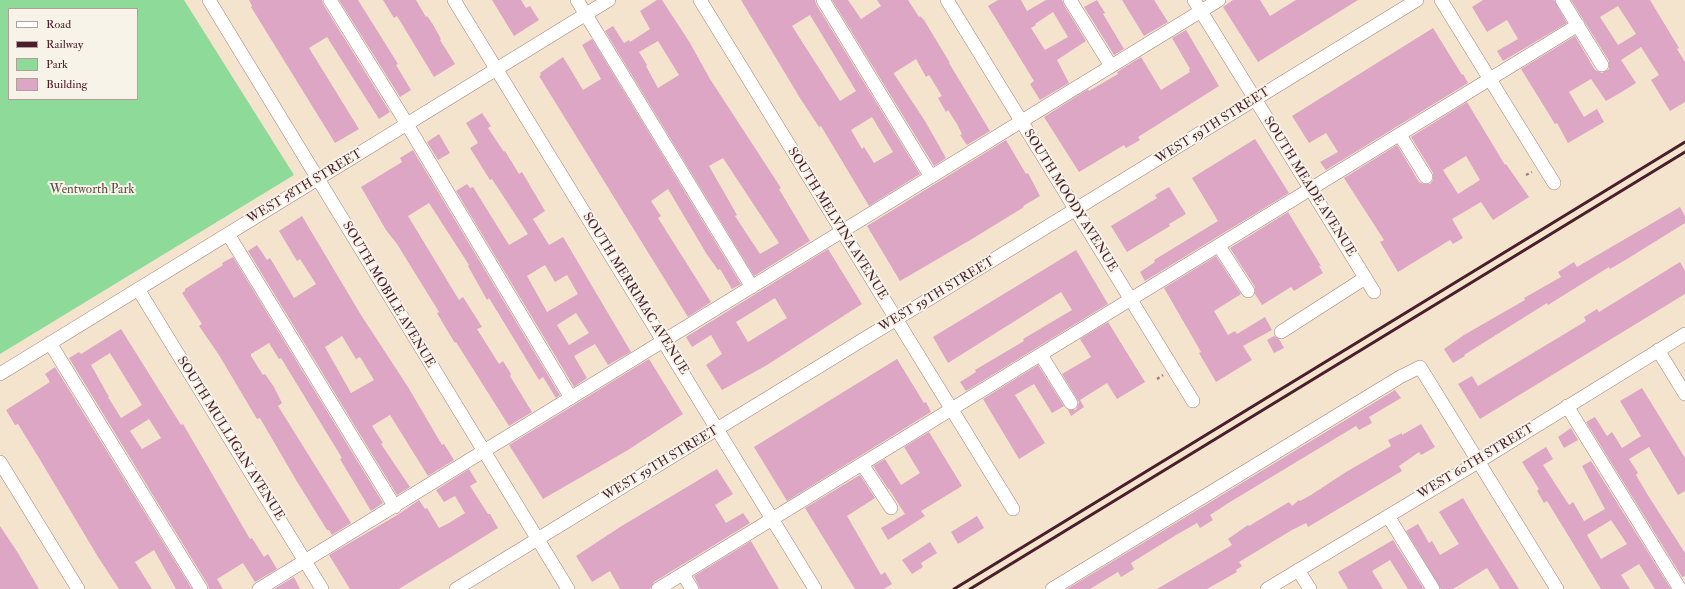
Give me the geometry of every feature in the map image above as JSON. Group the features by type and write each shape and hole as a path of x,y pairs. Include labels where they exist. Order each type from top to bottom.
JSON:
{"street":[{"name":"SOUTH MOBILE AVENUE","path":"209,0 568,589"},
{"path":"330,0 571,398"},
{"name":"SOUTH MERRIMAC AVENUE","path":"454,0 815,589"},
{"path":"577,0 752,287"},
{"name":"WEST 58TH STREET","path":"0,374 609,0"},
{"name":"SOUTH MELVINA AVENUE","path":"700,0 1013,509"},
{"path":"823,0 931,177"},
{"name":"SOUTH MOODY AVENUE","path":"947,0 1193,401"},
{"path":"1070,0 1111,66"},
{"name":"SOUTH MEADE AVENUE","path":"1194,0 1374,292"},
{"path":"259,589 395,507 1219,0"},
{"name":"WEST 59TH STREET","path":"456,589 1417,0"},
{"path":"1441,0 1554,183"},
{"path":"1562,0 1602,65"},
{"path":"658,589 1578,25"},
{"path":"1400,135 1426,177"},
{"path":"228,234 395,507"},
{"path":"1219,246 1248,291"},
{"path":"1280,332 1365,278"},
{"name":"SOUTH MULLIGAN AVENUE","path":"138,289 322,589"},
{"name":"WEST 60TH STREET","path":"1266,589 1478,462 1685,334"},
{"path":"50,343 201,589"},
{"path":"1658,350 1685,394"},
{"path":"1041,355 1071,403"},
{"path":"1052,589 1400,377 1420,367 1557,589"},
{"path":"1567,406 1680,589"},
{"path":"0,462 78,589"},
{"path":"862,464 890,508"},
{"path":"1388,516 1433,589"},
{"path":"1298,570 1310,589"},
{"path":"683,574 692,589"}],"path":[{"path":"1526,176 1534,171"}],"green space":[{"name":"Wentworth Park","path":"0,0 184,0 294,175 0,354"}],"building":[{"path":"249,0 322,0 323,4 390,112 379,119 327,37 309,48 359,129 335,143 251,7 252,6"},
{"path":"339,0 358,0 398,64 396,65 411,90 400,97"},
{"path":"383,0 416,0 426,17 427,16 432,23 441,39 440,40 455,64 434,77 397,16 394,18"},
{"path":"492,0 521,0 526,8 530,6 539,20 514,36"},
{"path":"657,0 662,0 690,43 710,79 781,188 779,189 810,241 754,276 605,31 613,26 624,43 629,40 630,42 650,29 640,11","holes":["658,41 679,75 658,88 639,52","723,158 779,243 760,254 735,216 737,215 709,166"]},
{"path":"741,0 815,0 816,4 920,174 869,206 821,126 819,127","holes":["810,15 856,91 840,101 792,26","872,117 893,152 874,163 864,147 862,149 851,130"]},
{"path":"832,0 848,0 861,19 881,6 877,0 908,0 919,17 920,16 924,20 990,131 967,145 960,135 962,134 957,124 948,110 946,112 938,98 942,96 929,75 926,77 916,59 894,74 925,121 946,158 934,166"},
{"path":"998,0 1021,0 1027,11 1046,0 1062,0 1086,41 1057,60 1069,83 1040,100 1030,84 1034,81 988,6","holes":["1053,12 1068,37 1045,50 1031,28"]},
{"path":"1097,0 1105,13 1103,14 1124,49 1114,55 1084,7"},
{"path":"1122,0 1154,0 1168,22 1144,36"},
{"path":"1233,0 1260,0 1270,16 1296,0 1358,0 1258,62 1223,7"},
{"path":"1483,0 1554,0 1567,23 1503,61 1497,51 1518,39 1507,20 1487,32 1472,7"},
{"path":"1571,0 1650,0 1679,48 1677,49 1685,62 1685,102 1670,111 1651,80 1659,75 1641,47 1621,60 1636,83 1620,93 1606,101 1591,79 1569,92 1584,117 1597,109 1604,122 1568,143 1557,123 1555,124 1521,69 1575,36 1595,70 1602,73 1609,69 1609,61","holes":["1618,6 1636,34 1618,45 1600,17"]},
{"path":"1433,28 1468,83 1326,170 1320,162 1338,152 1326,133 1309,143 1292,116"},
{"path":"1186,30 1219,86 1138,137 1140,140 1126,148 1124,145 1079,172 1044,117 1088,89 1089,91 1118,74 1117,72 1141,57 1161,90 1190,72 1190,69 1172,38"},
{"path":"592,39 741,284 732,289 720,269 718,270 706,253 668,189 651,201 661,216 658,218 711,302 688,317 539,76 541,75 540,73 563,57 583,90 601,79 582,45"},
{"path":"1467,102 1505,165 1506,164 1529,197 1493,220 1481,202 1452,219 1463,238 1453,244 1450,240 1398,272 1380,242 1384,240 1344,178 1397,145 1419,182 1423,184 1430,184 1433,180 1433,173 1411,137","holes":["1466,156 1480,180 1458,194 1443,170"]},
{"path":"482,113 491,126 488,128 504,152 505,151 519,174 522,172 545,211 533,219 549,245 563,237 631,352 608,365 595,344 574,356 587,378 574,387 456,191 467,184 470,188 473,187 509,245 528,234 492,179 490,180 470,148 478,143 466,123","holes":["545,265 555,282 567,275 578,294 547,312 527,276","576,313 589,333 569,345 557,325"]},
{"path":"439,134 450,153 438,160 427,142"},
{"path":"1255,139 1289,193 1145,281 1140,272 1155,262 1154,260 1218,221 1192,178"},
{"path":"1006,140 1026,174 1028,173 1040,196 972,239 900,281 867,226"},
{"path":"413,150 560,395 556,398 543,377 539,380 489,298 487,300 468,266 469,265 429,203 408,216 459,300 463,297 482,327 477,329 499,364 503,361 511,374 510,376 532,412 509,426 456,342 455,343 437,313 439,312 397,244 386,230 361,187 402,162 400,158"},
{"path":"1169,187 1186,214 1169,224 1170,226 1127,252 1111,226 1157,198 1155,195"},
{"path":"1680,207 1685,216 1685,223 1610,269 1609,267 1548,305 1547,303 1453,363 1444,349 1464,335 1525,300 1524,298 1561,277 1558,272 1574,262 1577,267"},
{"path":"1288,212 1321,266 1319,266 1323,273 1294,291 1291,287 1262,305 1255,294 1255,287 1230,248"},
{"path":"302,216 361,315 408,387 442,445 444,444 454,460 428,476 390,415 372,426 383,443 381,444 410,487 397,495 248,251 257,245 267,260 270,258 294,298 316,284 300,259 297,261 279,231","holes":["342,336 356,359 360,357 374,380 351,393 325,347"]},
{"path":"828,249 862,304 767,365 722,390 706,365 722,354 711,335 692,347 686,337","holes":["775,298 787,318 748,342 736,322"]},
{"path":"1076,250 1108,304 966,391 960,382 976,372 975,370 1072,310 1061,292 948,363 933,337"},
{"path":"1216,256 1241,294 1214,311 1228,335 1235,331 1237,334 1265,317 1272,330 1243,346 1252,360 1216,382 1199,353 1201,352 1164,288"},
{"path":"233,257 383,503 371,511 340,459 342,458 281,358 279,359 269,343 251,354 263,375 265,374 274,387 282,403 278,406 351,523 332,535 329,530 327,530 296,480 260,418 257,419 219,355 199,326 202,324 182,293 185,289"},
{"path":"1680,262 1685,271 1685,294 1480,419 1458,384 1472,376 1478,386 1586,321 1584,317 1597,309 1599,312"},
{"path":"1108,322 1145,382 1117,399 1107,383 1080,400 1084,407 1071,416 1068,410 1076,410 1079,402 1062,374 1091,357 1080,339"},
{"path":"121,329 181,425 183,424 250,539 252,538 264,557 268,554 277,569 255,582 243,563 217,579 223,589 209,589 208,585 69,358 79,352 81,354","holes":["110,353 142,405 121,418 91,365","149,419 161,438 142,449 130,431"]},
{"path":"1274,336 1279,339 1284,348 1274,353 1267,340"},
{"path":"649,359 683,414 628,450 543,499 509,445"},
{"path":"897,359 931,412 787,501 754,447"},
{"path":"1038,365 1064,406 1052,413 1034,384 1015,395 1045,443 1019,459 983,399"},
{"path":"55,367 192,589 176,589 154,550 135,562 152,589 119,589 98,557 18,424 15,425 6,410 50,382 45,374"},
{"path":"1642,388 1685,458 1685,491 1678,495 1649,447 1629,459 1638,473 1636,475 1649,497 1685,553 1685,576 1682,577 1586,422 1595,417 1607,436 1612,432 1622,448 1641,436 1620,401"},
{"path":"1395,390 1401,398 1369,417 1372,423 1359,430 1356,426 1230,502 1210,515 1213,520 1200,528 1197,523 1176,535 1131,563 1134,569 1121,577 1118,572 1090,589 1067,589"},
{"path":"1421,424 1435,447 1421,455 1419,452 1399,466 1402,471 1308,527 1306,523 1292,530 1239,562 1242,566 1236,570 1237,572 1207,589 1157,589 1232,545 1228,539 1248,525 1249,526 1289,502 1292,506 1299,500 1300,501 1311,495 1346,472 1391,446 1388,440 1402,433 1402,435"},
{"path":"1571,428 1578,440 1564,448 1558,437"},
{"path":"929,432 962,486 921,511 925,516 888,540 881,528 905,514 873,466 885,459 901,485 920,473 904,447"},
{"path":"1546,447 1553,459 1543,465 1569,505 1573,502 1584,521 1605,509 1582,466 1591,461 1671,589 1655,589 1639,564 1621,575 1630,589 1601,589 1547,501 1544,503 1537,491 1539,489 1522,462","holes":["1611,520 1627,544 1601,559 1587,535"]},
{"path":"469,469 477,482 470,486 498,528 399,589 350,589 329,555 399,514 419,500 425,509 427,508 439,528 449,523 465,513 455,496 444,502 436,490"},
{"path":"717,469 733,494 715,505 726,523 743,513 750,523 654,582 650,589 620,589 610,571 592,582 576,556 620,527"},
{"path":"860,475 875,498 847,516 881,575 885,572 892,584 884,589 855,589 805,508"},
{"path":"1463,498 1519,589 1500,589 1487,568 1453,589 1441,589 1406,531 1418,524 1429,543 1432,541 1440,555 1459,544 1439,512"},
{"path":"977,516 984,528 958,544 951,532"},
{"path":"0,526 18,553 39,589 0,589"},
{"path":"1393,540 1424,589 1408,589 1390,560 1372,571 1383,589 1348,589 1338,572"},
{"path":"751,541 779,589 700,589 694,576"},
{"path":"930,542 937,553 921,563 923,567 912,574 902,560"},
{"path":"294,577 300,589 274,589"}],"railway":[{"path":"954,589 1685,142"},
{"path":"970,589 1685,152"}]}
